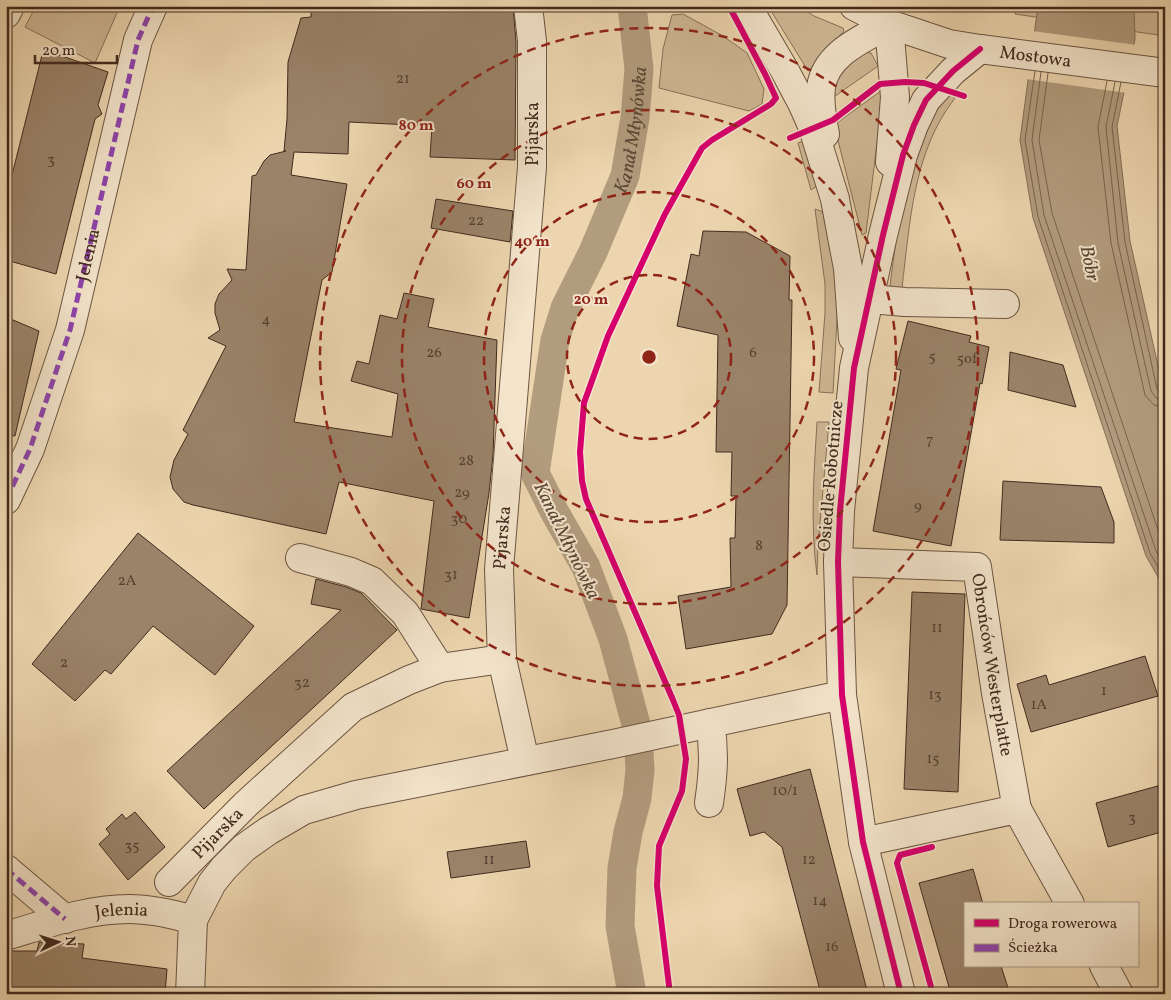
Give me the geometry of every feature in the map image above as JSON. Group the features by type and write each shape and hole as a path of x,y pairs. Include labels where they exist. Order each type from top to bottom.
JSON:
{"street":[{"path":"6,14 10,6"},
{"name":"Jelenia","path":"6,500 30,449 70,330 138,40 153,6"},
{"name":"Osiedle Robotnicze","path":"747,6 803,105 812,125 835,199"},
{"name":"Mostowa","path":"854,6 889,24 949,44 1165,73"},
{"name":"Pijarska","path":"169,882 245,805 353,707 409,680 440,668 502,659 499,569 532,167 532,41 525,17"},
{"name":"Osiedle Robotnicze","path":"854,368 848,268 820,106 821,87 826,74 840,54 889,24 895,97 883,235"},
{"name":"Osiedle Robotnicze","path":"900,994 863,842 842,695 838,562 840,511 854,368 883,235 903,155 926,100 953,71 980,49"},
{"path":"870,299 905,302 1005,304"},
{"path":"300,558 351,572 372,581 405,613 440,668"},
{"name":"Obrońców Westerplatte","path":"838,562 977,567 996,693 1017,809 1069,902"},
{"path":"502,659 525,760"},
{"path":"190,994 194,920 212,883 244,848 268,830 304,810 356,795 613,744 842,695"},
{"path":"709,803 713,774 713,740 710,723"},
{"path":"863,842 1017,809"},
{"path":"6,869 65,919"},
{"name":"Jelenia","path":"6,936 65,919 104,911 129,909 177,915 194,920"},
{"path":"1105,968 1118,994"}],"shaded area":[{"path":"36,6 120,6 95,63 25,27"},
{"path":"768,6 799,6 814,16 843,28 844,31 808,71"},
{"path":"1017,6 1165,6 1165,36 1015,14"},
{"path":"683,14 723,36 747,53 764,89 762,104 749,111 659,88 663,49 672,15"},
{"path":"863,52 871,53 878,66 831,99 838,77"},
{"path":"881,91 880,118 866,233 862,235 834,125"},
{"path":"949,94 955,98 941,119 930,141 916,188 902,288 890,286 901,210 914,160 923,136"},
{"path":"810,139 817,186 811,190 798,143"},
{"path":"815,209 821,211 831,224 838,301 833,393 819,392 825,313 825,284"},
{"path":"817,422 829,422 817,575 813,518"}],"water":[{"name":"Bóbr","path":"1038,6 1134,6 1135,39 1117,126 1130,241 1165,397 1165,589 1146,556 1033,218 1020,140"}],"pier":[{"path":"1032,31 1137,45 1127,93 1026,79"}],"building":[{"path":"311,6 513,6 516,42 515,160 430,157 432,126 349,122 348,154 294,152 291,175 347,184 332,272 322,280 294,422 392,437 398,394 351,381 357,361 369,364 380,315 397,319 404,293 434,299 428,327 497,340 493,455 489,493 469,618 421,609 434,501 339,482 326,534 193,505 184,502 173,489 170,477 174,460 188,434 183,430 226,346 208,338 220,330 215,313 215,304 219,294 232,280 227,269 246,270 252,176 256,175 270,155 286,151 284,151 287,119 288,62 301,18 311,17"},
{"path":"44,47 62,56 108,72 98,105 102,114 95,119 56,274 6,260 6,199"},
{"path":"436,199 513,211 510,242 431,228"},
{"path":"703,231 746,232 790,256 789,300 792,300 787,605 772,634 686,649 678,596 731,587 730,538 735,538 736,496 731,496 732,452 716,452 718,335 677,326 691,254 699,256"},
{"path":"6,317 39,331 15,436 6,435"},
{"path":"908,321 971,336 969,342 989,347 982,384 980,383 951,546 873,531 901,370 896,369"},
{"path":"1010,352 1063,365 1076,407 1008,390"},
{"path":"1003,481 1101,487 1114,522 1114,543 1000,540"},
{"path":"138,533 254,626 215,675 153,626 111,674 105,670 75,701 32,664"},
{"path":"316,579 361,593 397,630 204,809 167,771 341,610 311,604"},
{"path":"912,592 965,594 958,792 904,789"},
{"path":"1145,656 1158,696 1031,732 1017,684 1046,675 1049,685"},
{"path":"810,769 868,994 821,994 782,847 764,832 750,836 737,789"},
{"path":"1165,784 1165,831 1108,847 1096,803"},
{"path":"135,812 165,847 128,880 99,844 110,834 106,829 122,814 126,819"},
{"path":"526,841 530,867 451,878 447,852"},
{"path":"973,869 982,902 964,902 964,968 1002,968 1010,994 951,994 919,883"},
{"path":"39,942 84,944 82,958 167,969 165,994 6,994 6,951 37,951"}],"waterway":[{"name":"Kanał Młynówka","path":"632,6 639,69 635,118 625,176 593,252 565,308 555,340 535,473 586,567 613,639 638,732 640,770 637,798 628,832 622,868 620,926 632,994"}],"marked path":[{"path":"6,14 10,6"},
{"path":"6,500 30,449 70,330 138,40 153,6"},
{"path":"1165,195 1165,224"},
{"path":"6,869 65,919"}],"cycle path":[{"path":"670,994 657,886 659,846 682,791 686,759 679,715 586,499 582,481 580,452 584,403 608,336 665,214 702,148 771,104 776,98 729,6"},
{"path":"901,994 863,842 842,695 838,562 840,511 854,368 883,235 903,155 926,100 953,71 980,49"},
{"path":"790,138 833,120 880,84 924,83 964,96"},
{"path":"932,847 900,855 897,863 933,994"}]}
